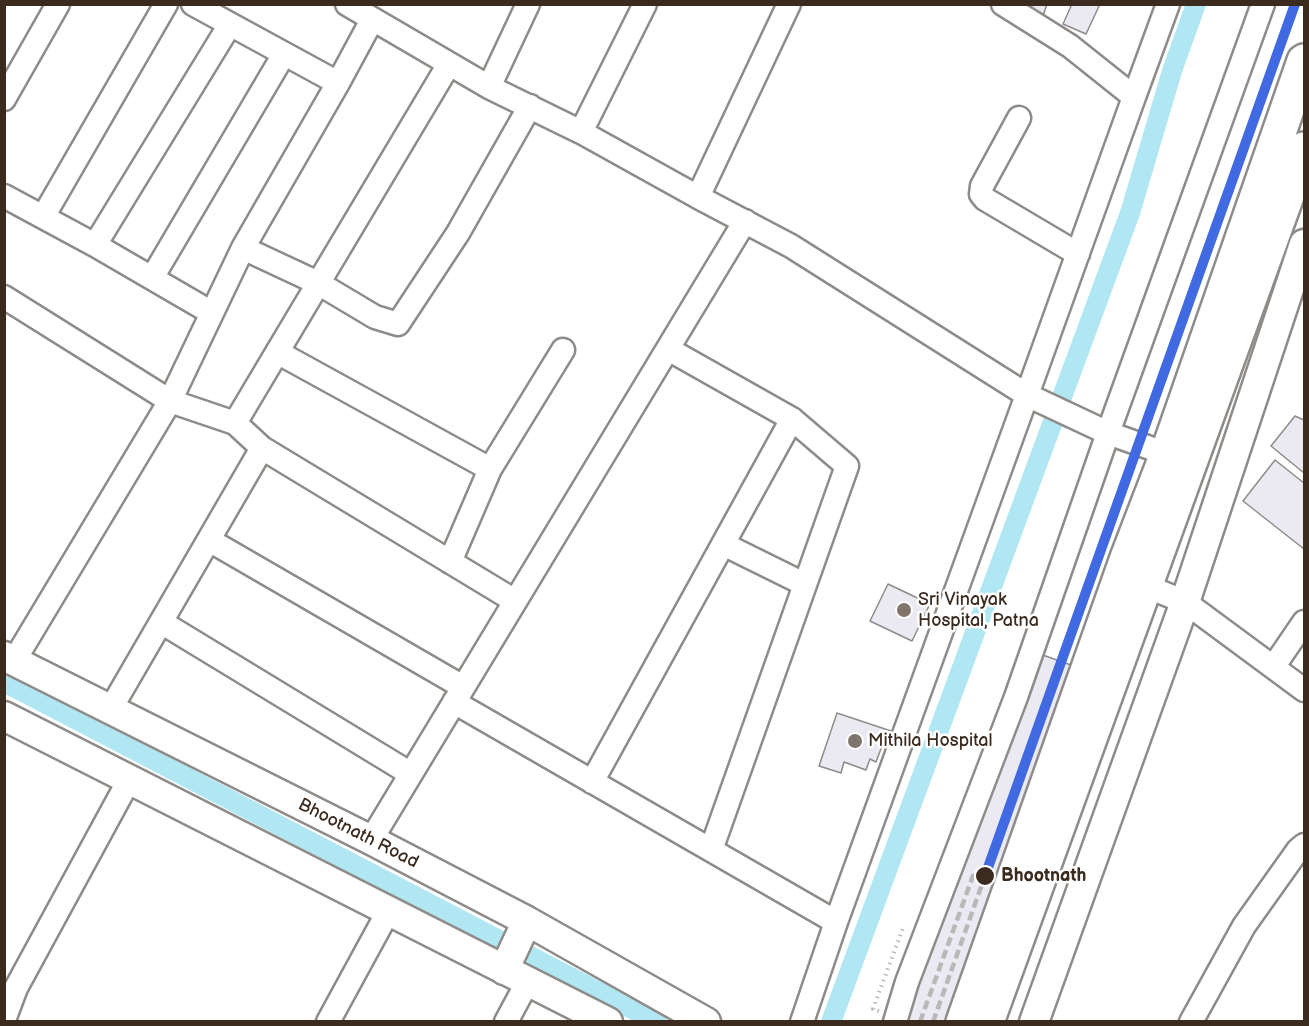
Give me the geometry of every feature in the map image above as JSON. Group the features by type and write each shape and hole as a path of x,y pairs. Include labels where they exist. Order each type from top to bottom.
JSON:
{"highway":[{"path":"963,1022 1305,61"},
{"path":"987,1022 1298,177 1305,149"}],"street":[{"path":"4,99 58,4"},
{"path":"43,217 166,4"},
{"path":"193,4 229,26 338,83"},
{"path":"347,4 489,87 581,132 791,246 1031,397 1108,434 1167,454"},
{"path":"489,87 528,4"},
{"path":"581,132 645,4"},
{"path":"698,197 789,4"},
{"path":"1003,4 1070,46 1134,97"},
{"path":"802,1022 836,922 1031,397 1078,254 1168,4"},
{"path":"895,1022 907,982 1016,697 1263,4"},
{"path":"9,659 170,401 243,248 372,20"},
{"path":"94,245 229,26"},
{"path":"152,278 284,54"},
{"path":"235,423 449,64"},
{"path":"243,248 318,284 375,317 398,324 458,233 530,106"},
{"path":"1019,118 982,186 981,194 985,199 1078,254"},
{"path":"4,196 212,313"},
{"path":"371,840 746,221"},
{"path":"1034,1022 1185,602 1305,244"},
{"path":"4,297 170,401 235,423 262,448 515,601"},
{"path":"668,349 792,419 847,466 711,850"},
{"path":"450,562 490,469 563,350"},
{"path":"278,352 490,469"},
{"path":"592,782 792,419"},
{"path":"110,710 262,448"},
{"path":"209,540 459,695 592,782 836,922"},
{"path":"723,544 804,584"},
{"path":"1146,586 1185,602 1305,690"},
{"path":"161,622 411,774"},
{"path":"1274,666 1305,622"},
{"name":"Bhootnath Road","path":"9,659 371,840 524,926 706,1022"},
{"path":"4,716 513,971 608,1022"},
{"path":"4,1020 10,985 129,780"},
{"path":"1191,1022 1244,926 1298,850 1305,845"},
{"path":"328,1022 388,910"},
{"path":"506,1022 513,971 524,926"}],"path":[{"path":"882,984 903,928"}],"building":[{"path":"1031,4 1047,4 1043,16 1029,10"},
{"path":"1072,4 1100,4 1086,34 1063,24"},
{"path":"1295,416 1304,420 1304,473 1271,446"},
{"path":"1275,460 1304,483 1304,549 1243,501"},
{"path":"888,584 930,604 912,641 870,621"},
{"path":"1026,649 1082,669 954,1022 891,1022"},
{"path":"837,713 894,732 888,748 882,746 876,762 870,759 866,770 844,762 841,773 819,766"}],"waterway":[{"path":"831,1022 1130,213 1172,71 1196,4"},
{"path":"4,682 657,1022"}],"railway":[{"path":"920,1022 974,873"},
{"path":"933,1022 985,876"}],"transit line":[{"path":"985,876 1295,4"}],"place":[{"name":"Sri Vinayak Hospital, Patna","path":"904,610"},
{"name":"Mithila Hospital","path":"855,741"},
{"name":"Bhootnath","path":"985,876"}]}
